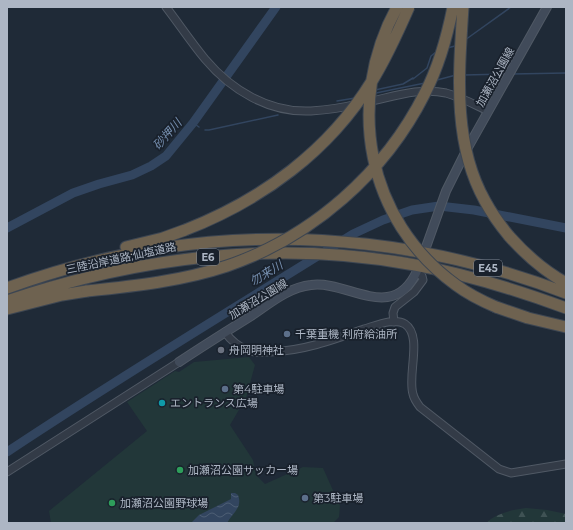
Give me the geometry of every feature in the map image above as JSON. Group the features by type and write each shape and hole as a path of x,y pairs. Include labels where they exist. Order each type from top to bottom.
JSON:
{"highway":[{"path":"396,7 375,58 370,90 369,133 374,160 386,198 400,224 425,258 456,285 496,307 528,318 566,327"},
{"path":"7,285 54,268 163,238 185,230 229,211 272,185 293,170 312,153 341,123 360,99 383,62 409,7"},
{"path":"7,309 62,295 170,280 227,266 253,256 281,242 304,228 328,211 348,194 376,165 401,135 426,93 435,72 443,50 453,7"},
{"path":"463,7 460,98 464,139 471,167 484,200 495,218 509,236 536,264 551,275 566,283"},
{"name":"三陸沿岸道路;仙塩道路","path":"7,288 104,259 161,248 195,243 304,239 358,243 448,257 500,271 566,293"},
{"name":"三陸沿岸道路;仙塩道路","path":"7,301 60,284 178,260 271,253 302,253 362,257 416,269 448,272 492,283 566,308"}],"main road":[{"name":"加瀬沼公園線","path":"426,247 444,197 466,149 547,7"},
{"name":"加瀬沼公園線","path":"179,362 281,297 301,287 314,284 324,284 364,296 385,297 397,294 404,289 412,281 416,269"}],"street":[{"path":"166,7 207,61 231,84 251,97 270,105 295,110 310,111 336,109 415,92 433,91 447,93 488,111"},
{"path":"394,322 393,313 396,307 414,292 423,280 422,276 416,269"},
{"path":"225,332 231,340 240,347 250,351 276,352 307,348 374,326 394,322 406,324 413,336 414,344 411,384 412,393 415,401 420,407 505,472 520,472 566,464"},
{"path":"7,472 179,362"}],"green space":[{"path":"249,357 255,365 246,398 230,425 253,460 256,475 265,484 303,467 323,468 340,506 339,517 333,523 51,523 49,511 147,431 127,402 175,371 179,372 194,362"},
{"path":"526,508 566,514 566,523 486,523 504,512"}],"water":[{"path":"231,493 238,495 239,503 238,507 227,523 191,523 199,515 231,499"}],"waterway":[{"name":"砂押川","path":"7,228 73,193 132,175 151,166 166,156 193,123 276,7"},
{"path":"465,40 511,7"},
{"path":"447,48 455,46"},
{"path":"375,90 403,84 413,79 427,68 431,56 436,52"},
{"path":"512,74 566,73"},
{"path":"464,75 506,74"},
{"path":"437,80 456,75"},
{"path":"376,93 425,83"},
{"path":"337,101 355,98"},
{"path":"205,130 278,115"},
{"name":"砂押川","path":"193,123 199,127"},
{"name":"勿来川","path":"7,452 136,369 353,234 383,220 412,210 439,206 474,210 566,228"}],"place":[{"name":"千葉重機 利府給油所","path":"287,334"},
{"name":"舟岡明神社","path":"221,350"},
{"name":"第4駐車場","path":"225,389"},
{"name":"エントランス広場","path":"162,403"},
{"name":"加瀬沼公園サッカー場","path":"180,470"},
{"name":"第3駐車場","path":"305,498"},
{"name":"加瀬沼公園野球場","path":"112,503"}]}
